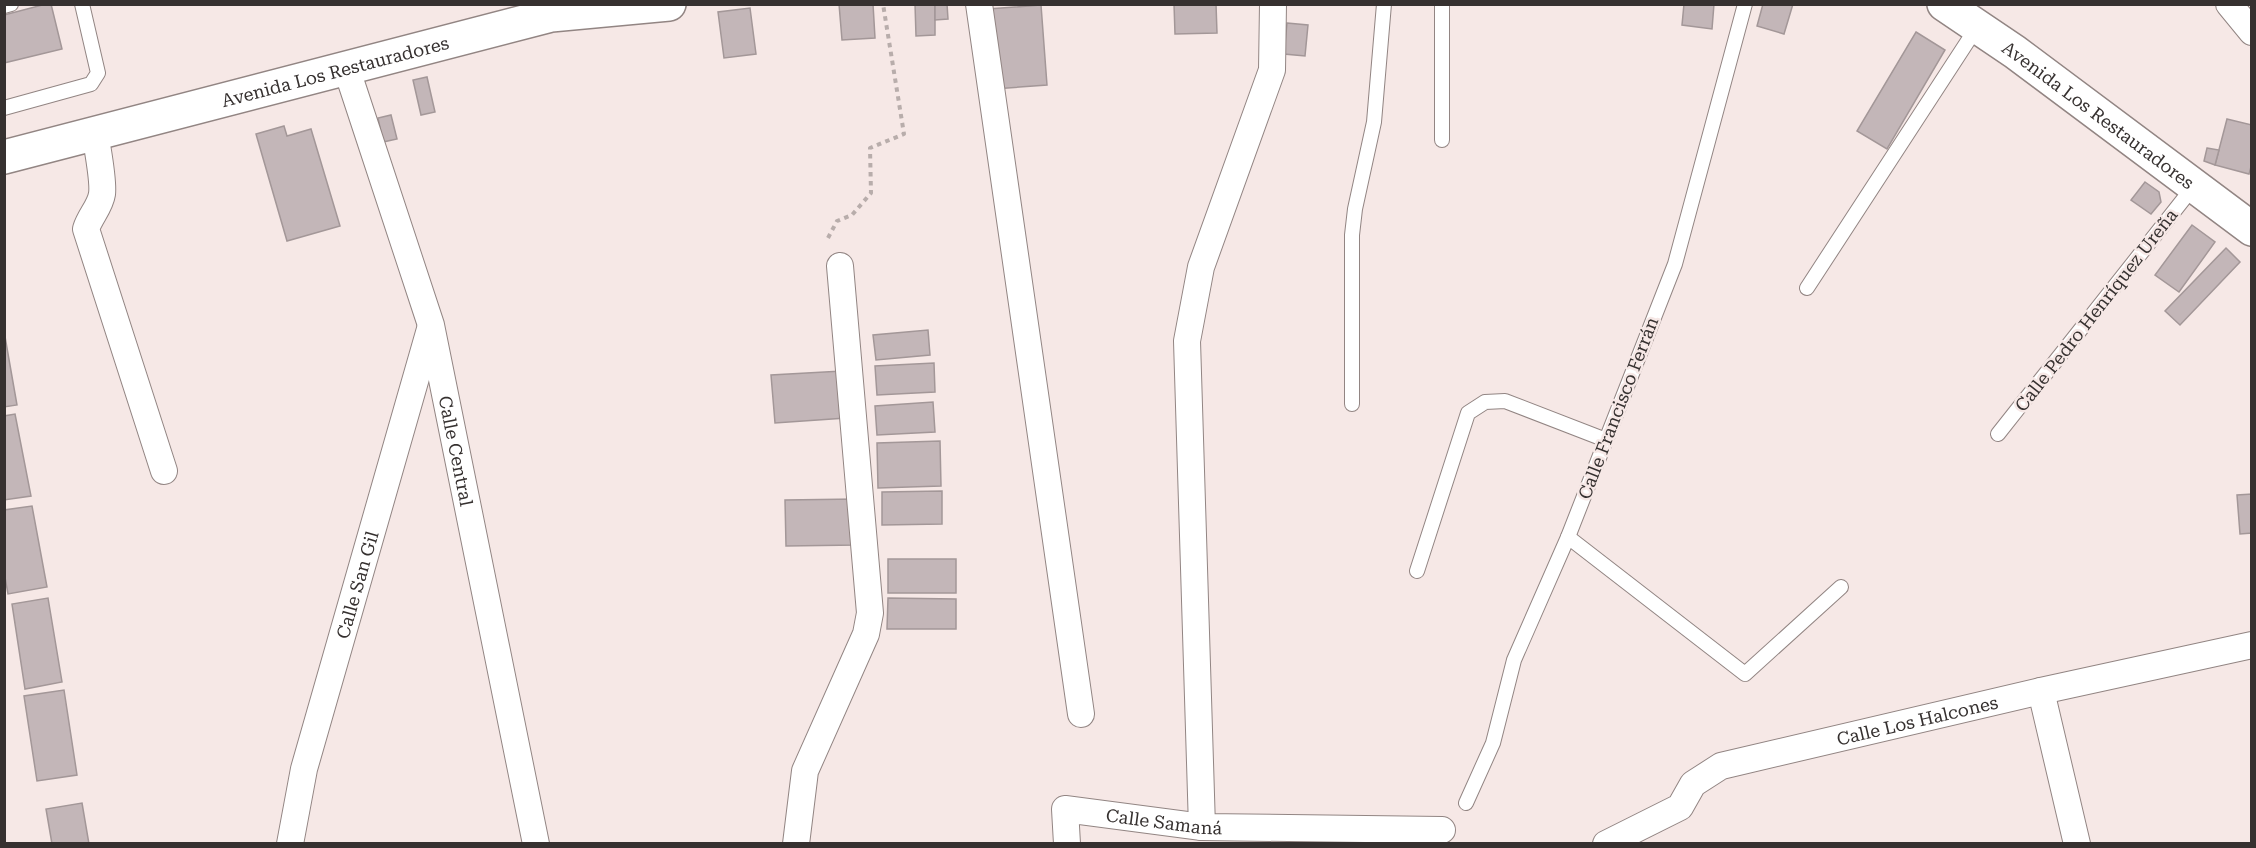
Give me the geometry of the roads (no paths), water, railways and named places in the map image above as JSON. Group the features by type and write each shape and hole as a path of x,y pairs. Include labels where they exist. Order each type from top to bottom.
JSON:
{"street":[{"name":"Avenida Los Restauradores","path":"4,157 346,67 551,10 669,4"},
{"path":"979,4 1081,714"},
{"path":"1202,827 1187,341 1201,267 1272,70 1273,4"},
{"name":"Avenida Los Restauradores","path":"1944,4 2015,52 2252,229"},
{"path":"2229,4 2252,32"},
{"name":"Calle Central","path":"346,67 431,325 536,843"},
{"path":"95,132 102,192 98,206 90,216 86,229 164,471"},
{"path":"796,843 806,771 866,634 870,613 840,266"},
{"name":"Calle San Gil","path":"290,843 304,769 431,325"},
{"name":"Calle Los Halcones","path":"1606,843 1680,807 1693,784 1721,766 2041,691 2252,645"},
{"path":"2041,691 2077,843"},
{"name":"Calle Samaná","path":"1067,843 1065,809 1202,827 1442,830"}],"lane":[{"path":"4,6 11,4"},
{"path":"4,108 91,84 98,73 82,4"},
{"path":"1352,404 1352,235 1355,209 1374,122 1384,4"},
{"path":"1442,4 1442,140"},
{"name":"Calle Francisco Ferrán","path":"1466,803 1493,743 1514,660 1568,537 1675,264 1745,4"},
{"path":"1807,288 1977,27"},
{"name":"Calle Pedro Henríquez Ureña","path":"1998,434 2194,186"},
{"path":"1417,571 1468,413 1485,402 1505,401 1606,440"},
{"path":"1568,537 1745,674 1841,587"}]}
